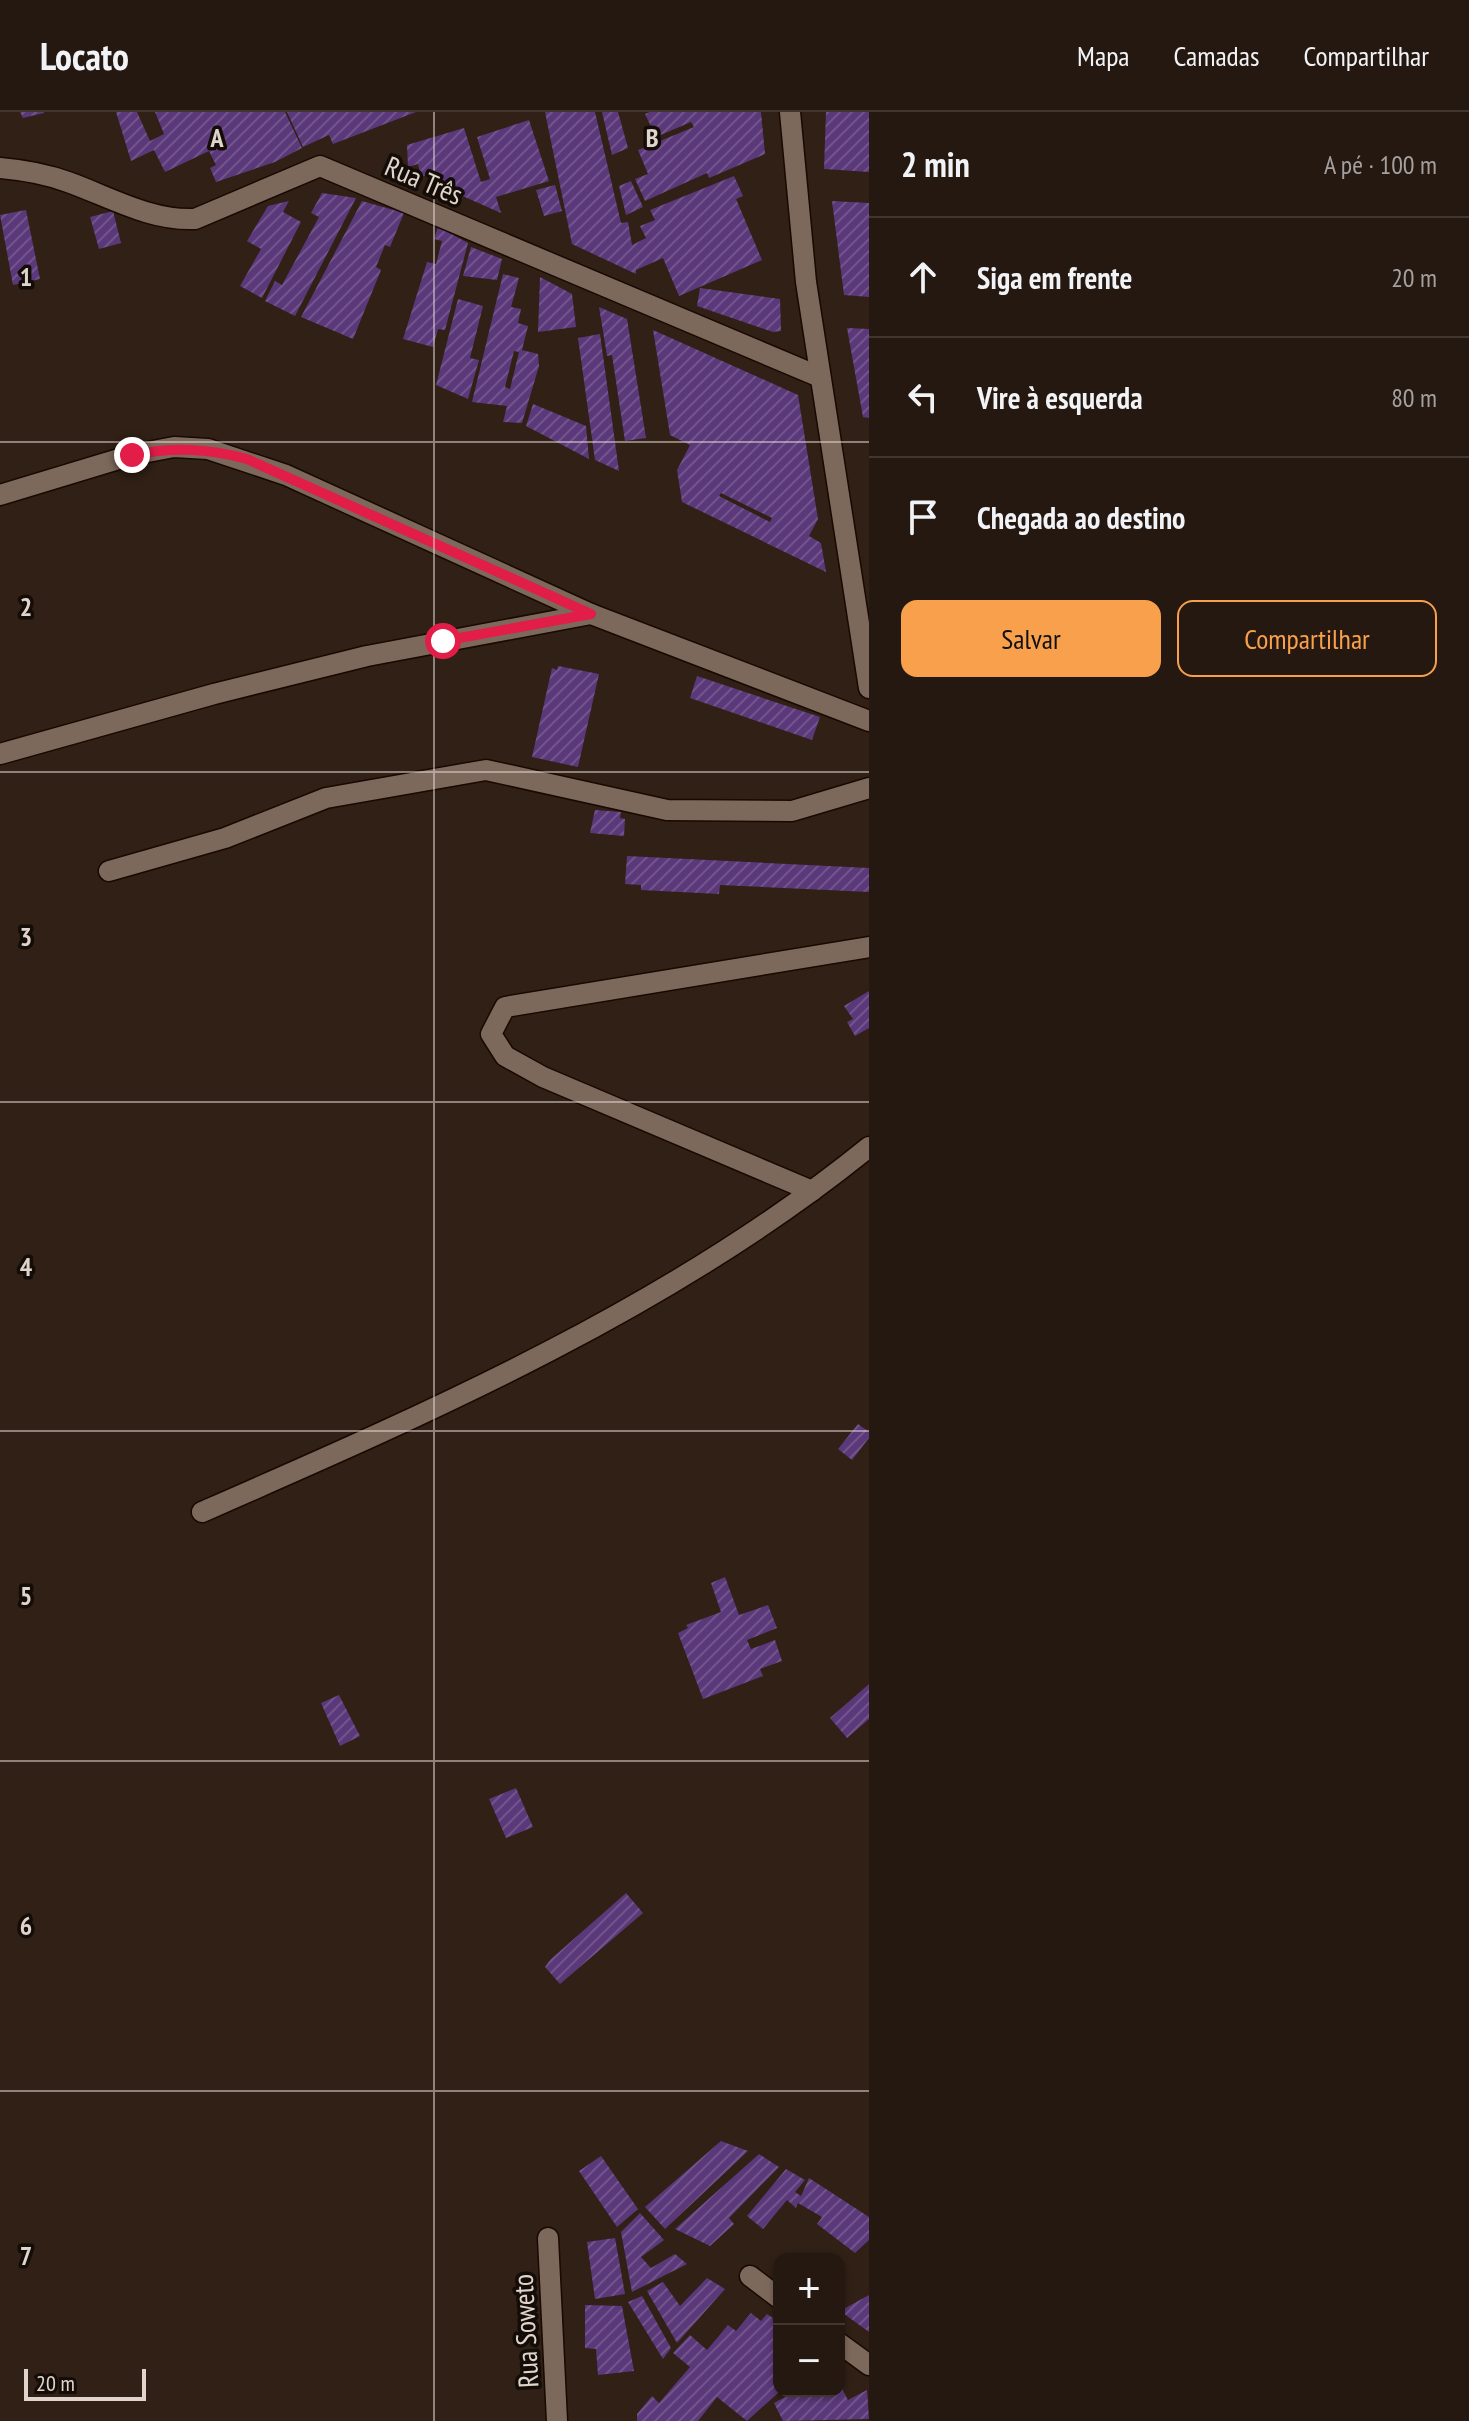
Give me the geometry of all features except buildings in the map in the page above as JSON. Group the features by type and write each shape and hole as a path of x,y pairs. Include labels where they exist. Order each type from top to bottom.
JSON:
{"street":[{"path":"790,112 795,186 820,377 869,688"},
{"name":"Rua Três","path":"0,168 27,170 65,181 160,218 175,220 195,219 320,166 820,377"},
{"path":"0,495 132,455 174,447 208,449 286,475 591,614 869,721"},
{"path":"0,754 214,694 367,656 591,614"},
{"path":"109,871 225,838 326,798 486,770 667,810 792,811 869,788"},
{"path":"812,1191 543,1077 505,1056 491,1034 505,1007 869,947"},
{"path":"202,1512 422,1416 622,1310 746,1238 869,1147"},
{"name":"Rua Soweto","path":"548,2238 557,2421"},
{"path":"750,2276 773,2293"},
{"path":"845,2347 869,2365"}],"route":[{"path":"132,455 174,447 208,449 247,459 591,614 443,641"}]}
